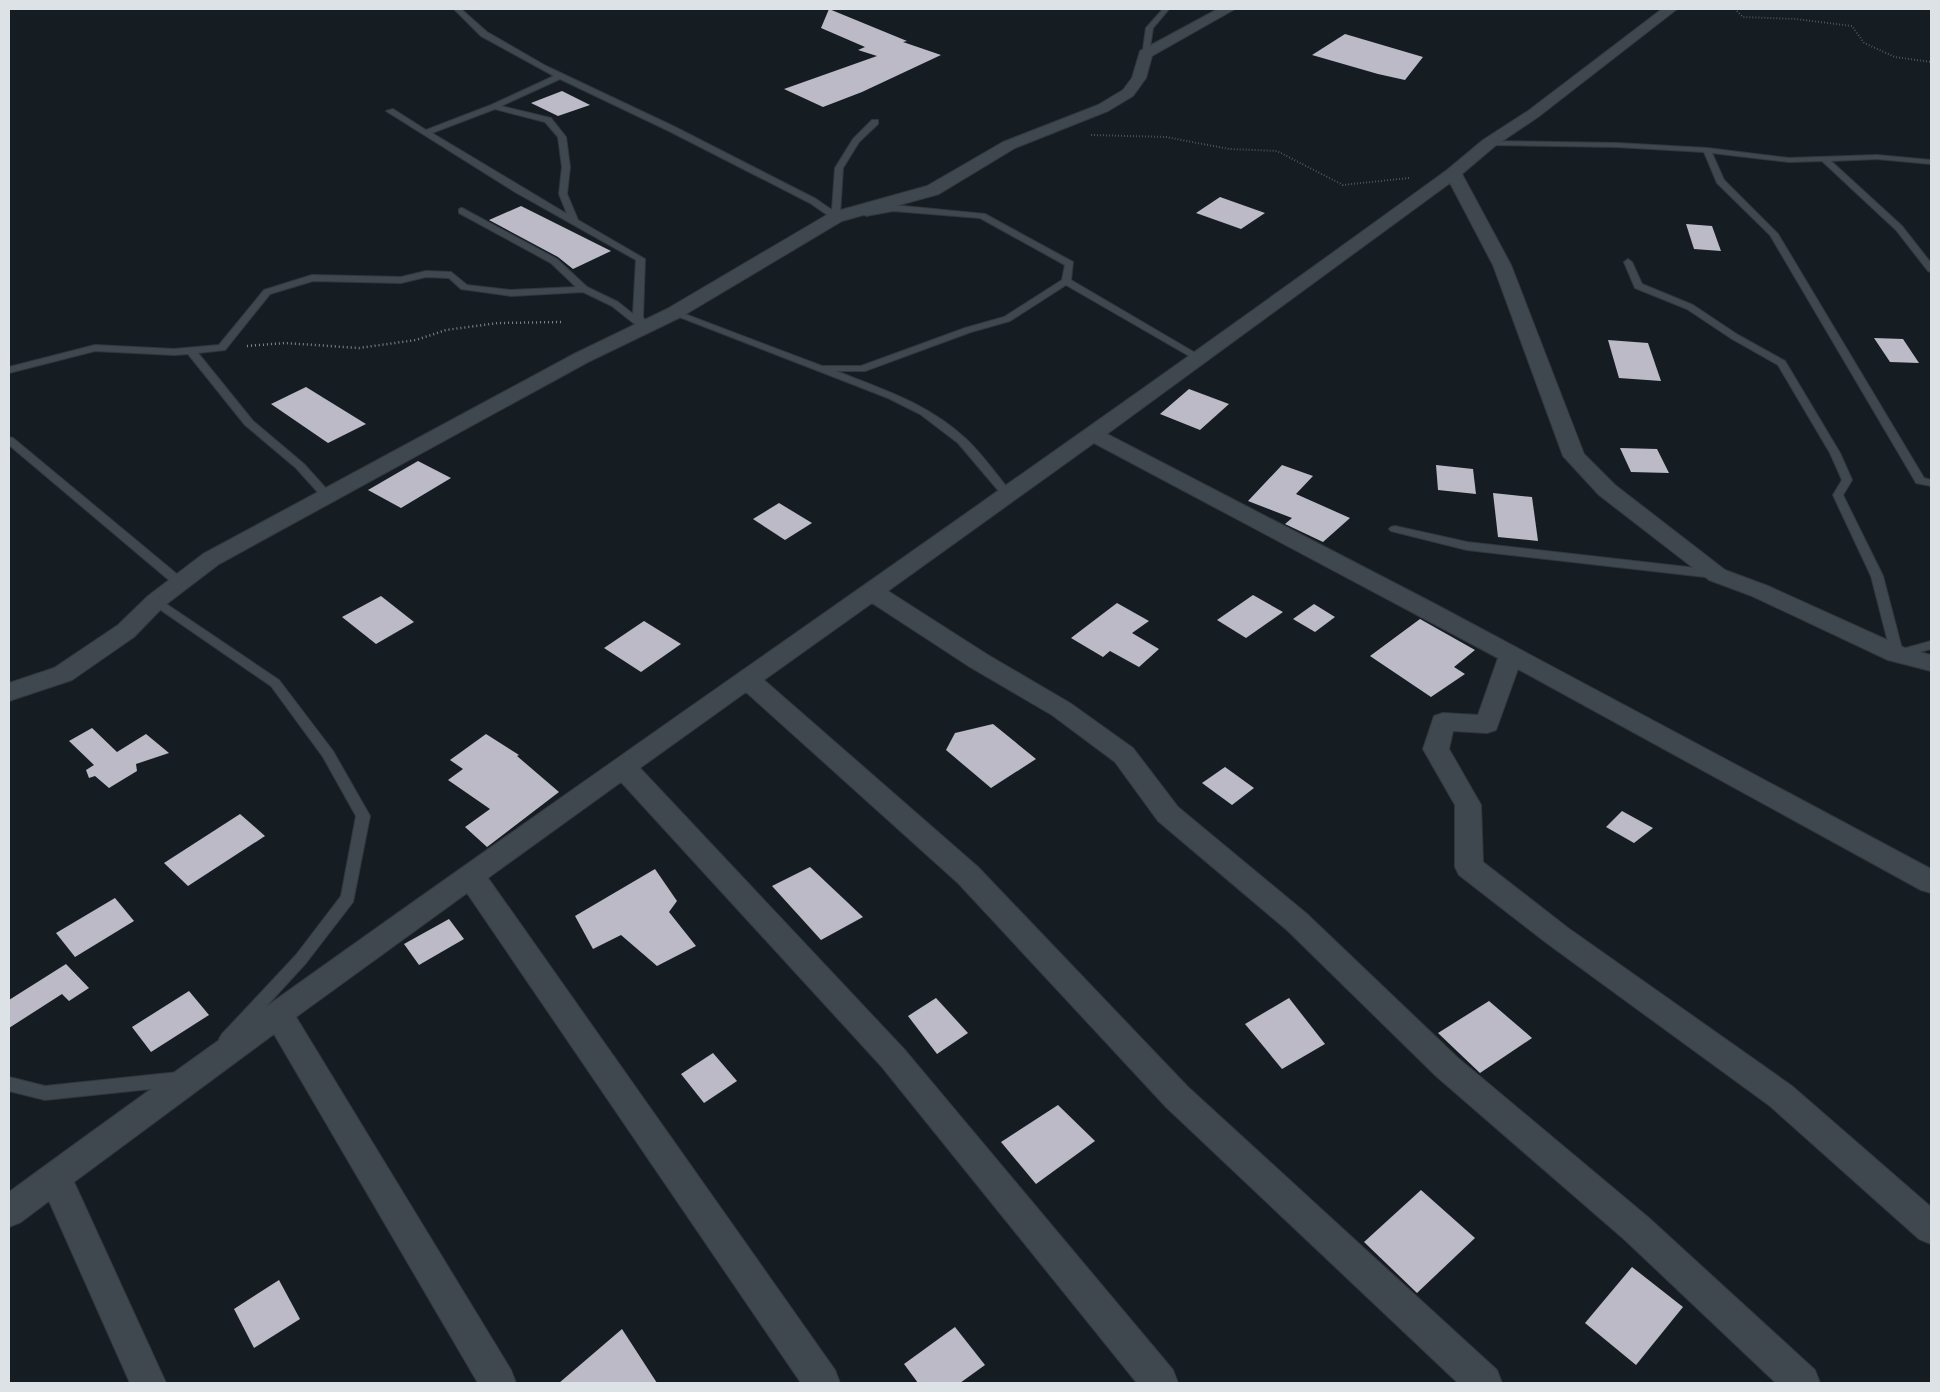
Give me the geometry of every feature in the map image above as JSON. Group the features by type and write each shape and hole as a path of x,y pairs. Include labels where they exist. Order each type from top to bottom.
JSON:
{"street":[{"path":"9,692 63,674 126,631 156,601 212,559 582,358 674,313 836,217 933,190 1009,145 1103,108 1128,93 1139,78 1145,54 1228,9"},
{"path":"9,1211 278,1014 1199,358 1453,173 1489,143 1533,114 1670,9"},
{"path":"1453,173 1502,265 1574,456 1607,490 1717,574 1760,591 1897,654 1931,663"},
{"path":"1092,434 1511,654 1931,882"},
{"path":"872,592 979,661 1061,709 1124,755 1168,814 1297,922 1448,1067 1637,1228 1802,1383"},
{"path":"1511,654 1487,724 1443,722 1436,749 1468,805 1469,867 1558,936 1782,1096 1931,1228"},
{"path":"748,680 968,875 1177,1097 1484,1383"},
{"path":"624,768 893,1058 1160,1383"},
{"path":"471,876 822,1383"},
{"path":"278,1014 498,1383"},
{"path":"55,1177 148,1383"}],"lane":[{"path":"457,9 484,34 560,76 672,129 814,200 836,217 893,208 982,216 1070,264 1066,281 1007,319 968,330 862,369 814,367"},
{"path":"1145,54 1150,28 1166,9"},
{"path":"425,133 494,107 560,76"},
{"path":"494,107 548,120 562,137 566,167 563,194 574,220"},
{"path":"390,111 518,190 641,259 638,317 645,328"},
{"path":"836,217 839,168 856,140 875,122"},
{"path":"1489,143 1707,150 1789,160 1877,157 1931,162"},
{"path":"1707,150 1720,181 1774,234 1920,481 1931,488"},
{"path":"1824,159 1899,228 1931,269"},
{"path":"462,212 554,261 584,289 614,304 645,328"},
{"path":"1628,262 1638,286 1690,307 1735,337 1782,363 1835,452 1847,480 1838,495 1877,576 1897,654 1931,645"},
{"path":"9,370 95,348 174,352 222,348 267,292 312,278 401,280 426,274 451,275 464,287 511,293 584,289"},
{"path":"1066,281 1199,358"},
{"path":"674,313 892,396 924,412 962,441 1007,494"},
{"path":"191,351 249,423 300,466 327,496"},
{"path":"9,440 180,582"},
{"path":"1920,481 1931,483"},
{"path":"1395,530 1467,546 1717,574"},
{"path":"9,1084 45,1093 191,1078 301,959 348,898 364,816 328,754 275,683 156,601"}],"path":[{"path":"1736,9 1743,17 1852,26 1864,43 1895,57 1931,62"},
{"path":"1043,131 1104,136 1166,137 1213,147 1277,151 1343,185 1453,173"},
{"path":"222,348 285,343 360,348 416,340 446,330 498,323 561,322"}],"building":[{"path":"829,9 907,41 903,42 941,55 862,92 823,107 784,89 877,56 858,50 865,47 821,28"},
{"path":"1345,34 1423,57 1405,80 1312,55"},
{"path":"562,91 590,105 558,116 531,103"},
{"path":"1220,197 1265,213 1241,229 1196,213"},
{"path":"521,206 611,251 573,269 558,257 489,220"},
{"path":"1686,224 1712,226 1721,251 1694,249"},
{"path":"1874,338 1903,339 1919,363 1890,362"},
{"path":"1608,340 1648,343 1661,381 1619,378"},
{"path":"306,387 366,424 328,443 271,404"},
{"path":"1189,389 1229,404 1200,430 1160,414"},
{"path":"1620,448 1657,449 1669,473 1631,472"},
{"path":"418,461 451,478 401,508 368,490"},
{"path":"1282,465 1313,476 1296,494 1350,518 1323,542 1285,524 1292,518 1248,501"},
{"path":"1436,465 1473,469 1476,494 1438,490"},
{"path":"1493,493 1532,497 1538,541 1498,537"},
{"path":"779,503 812,523 785,540 753,519"},
{"path":"1253,595 1283,612 1246,638 1217,620"},
{"path":"381,596 414,622 376,644 342,617"},
{"path":"1117,603 1149,621 1132,633 1159,649 1139,667 1110,651 1103,657 1071,638"},
{"path":"1314,604 1335,617 1315,632 1293,619"},
{"path":"1420,619 1475,650 1454,667 1465,674 1431,697 1370,656"},
{"path":"644,621 681,644 641,672 604,648"},
{"path":"993,724 1036,759 991,788 946,750 955,733"},
{"path":"92,728 117,752 146,734 169,753 136,764 137,771 109,788 95,776 89,778 86,770 94,765 69,741"},
{"path":"486,734 519,755 517,756 559,792 487,847 465,827 490,809 448,780 463,769 450,760"},
{"path":"1225,767 1254,788 1232,805 1202,783"},
{"path":"1622,811 1653,828 1634,843 1606,827"},
{"path":"240,814 265,836 188,886 164,863"},
{"path":"810,867 863,917 821,940 772,886"},
{"path":"655,869 677,901 669,912 696,946 657,966 621,935 593,949 575,916"},
{"path":"115,898 134,921 75,957 56,933"},
{"path":"449,919 464,939 419,965 404,944"},
{"path":"66,964 89,988 69,1001 62,994 9,1028 9,1000"},
{"path":"189,991 209,1015 151,1052 132,1027"},
{"path":"936,998 968,1033 937,1054 908,1016"},
{"path":"1289,998 1325,1044 1282,1069 1245,1024"},
{"path":"1489,1001 1532,1038 1480,1073 1438,1033"},
{"path":"713,1053 737,1081 704,1103 681,1074"},
{"path":"1058,1105 1095,1141 1036,1184 1001,1142"},
{"path":"1421,1190 1475,1238 1417,1293 1364,1242"},
{"path":"1632,1267 1683,1307 1636,1365 1585,1323"},
{"path":"279,1280 300,1319 254,1348 234,1309"},
{"path":"955,1327 985,1365 960,1383 918,1383 904,1364"},
{"path":"622,1329 657,1383 559,1383"}]}
